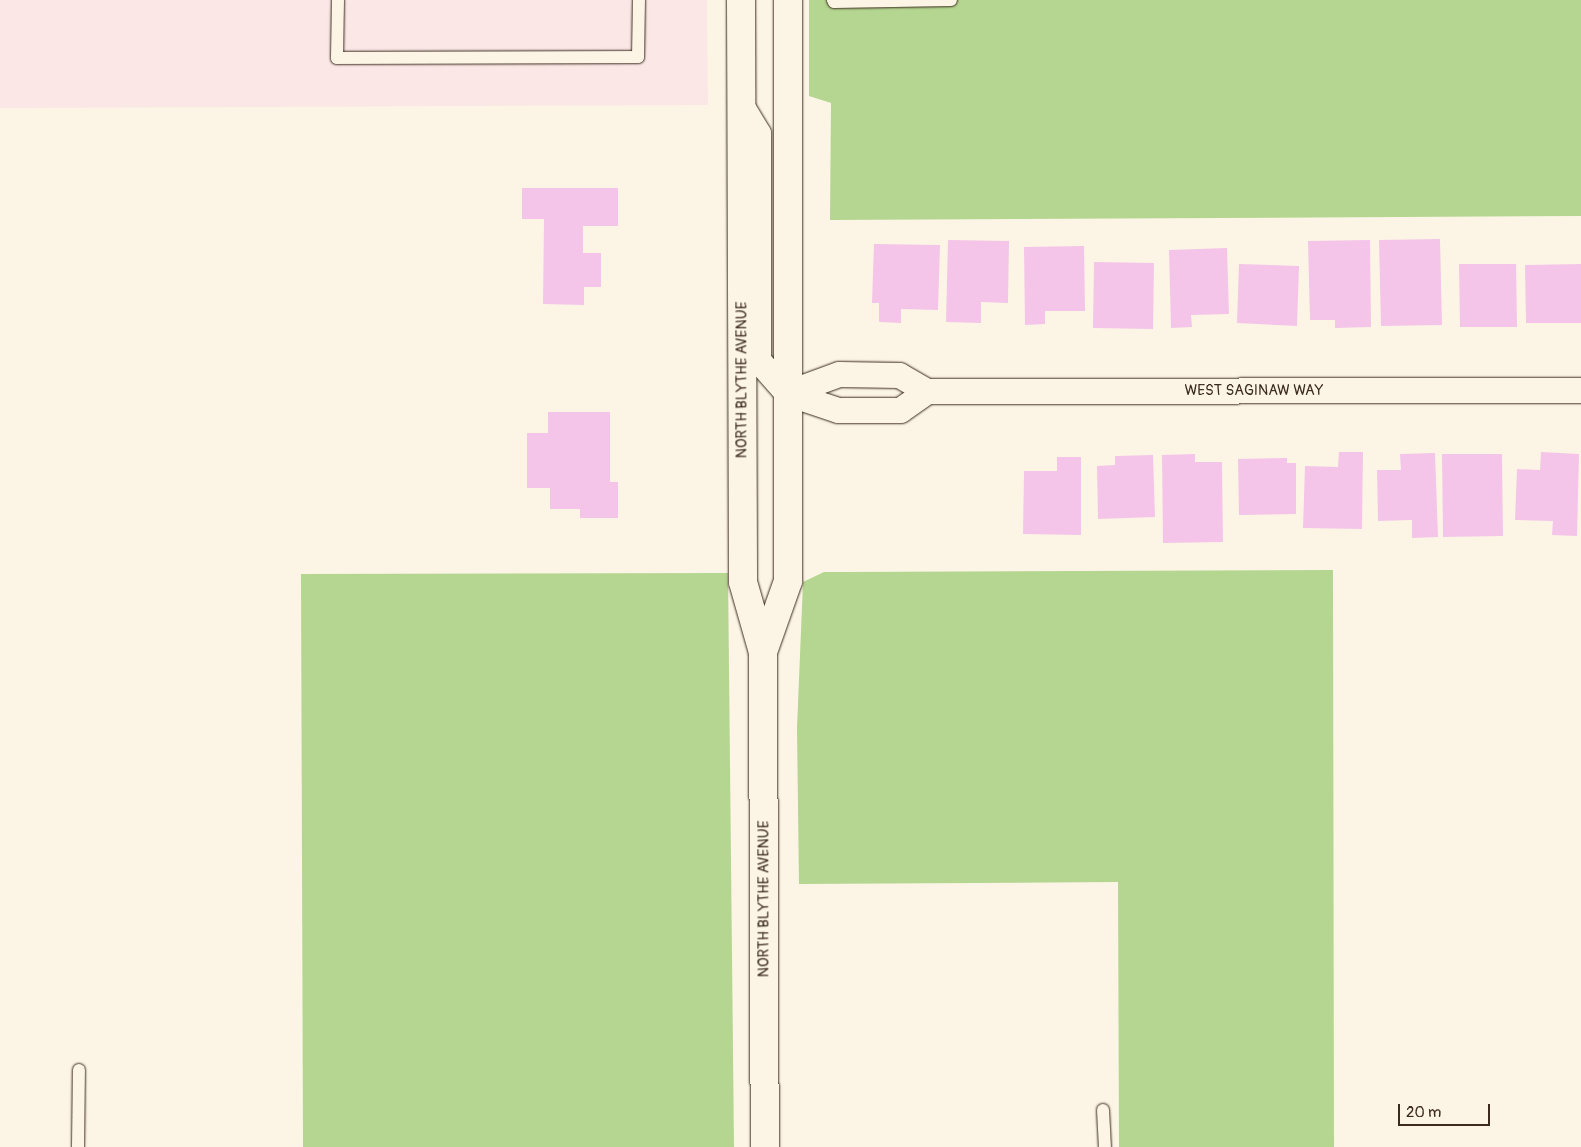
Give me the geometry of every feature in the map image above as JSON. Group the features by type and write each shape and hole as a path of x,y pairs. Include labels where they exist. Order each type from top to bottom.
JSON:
{"street":[{"name":"NORTH BLYTHE AVENUE","path":"741,0 743,582 763,652 765,1147"},
{"name":"NORTH BLYTHE AVENUE","path":"763,652 788,581 788,0"},
{"name":"NORTH BLYTHE AVENUE","path":"741,105 758,133 758,360 787,393"},
{"name":"WEST SAGINAW WAY","path":"787,393 839,374 899,375 927,391 1581,390"},
{"path":"787,393 838,410 900,410 927,391"}],"lane":[{"path":"338,0 337,58 638,56 639,0"},
{"path":"833,0 834,2 951,0"},
{"path":"78,1070 78,1147"},
{"path":"1103,1110 1105,1147"}],"shaded area":[{"path":"0,0 707,0 708,105 0,108"}],"green space":[{"path":"809,0 1581,0 1581,216 830,220 831,103 809,96"},
{"path":"1333,570 1334,1147 1119,1147 1118,882 799,884 797,728 803,582 824,572"},
{"path":"728,573 734,1147 303,1147 301,574"}],"building":[{"path":"522,188 618,188 618,226 583,226 583,253 601,253 601,287 584,287 584,305 543,304 544,219 522,219"},
{"path":"1440,239 1442,325 1381,326 1379,240"},
{"path":"948,240 1009,241 1008,303 981,302 981,323 946,322"},
{"path":"1370,240 1371,327 1335,328 1335,320 1310,320 1308,241"},
{"path":"874,244 940,245 938,310 901,309 901,323 879,322 879,303 872,303"},
{"path":"1084,246 1085,311 1045,311 1045,324 1025,325 1024,247"},
{"path":"1227,248 1229,314 1191,315 1192,327 1171,328 1169,250"},
{"path":"1094,262 1154,263 1153,329 1093,328"},
{"path":"1239,264 1299,266 1297,326 1237,323"},
{"path":"1459,264 1516,264 1517,327 1460,327"},
{"path":"1581,264 1581,323 1526,323 1525,265"},
{"path":"548,412 610,412 610,482 618,482 618,518 580,518 580,509 550,509 550,488 527,488 527,433 548,433"},
{"path":"1339,452 1363,452 1362,529 1303,528 1305,466 1338,467"},
{"path":"1541,452 1579,454 1577,536 1552,535 1553,521 1515,520 1517,469 1540,470"},
{"path":"1435,453 1438,537 1412,538 1412,520 1378,521 1377,470 1401,470 1400,454"},
{"path":"1195,454 1195,462 1222,462 1223,542 1163,543 1162,455"},
{"path":"1442,454 1502,454 1503,536 1443,537"},
{"path":"1153,455 1155,517 1098,519 1097,466 1115,465 1115,456"},
{"path":"1057,457 1081,457 1081,535 1023,534 1024,471 1057,471"},
{"path":"1287,458 1287,463 1296,463 1296,514 1239,515 1238,459"}]}
